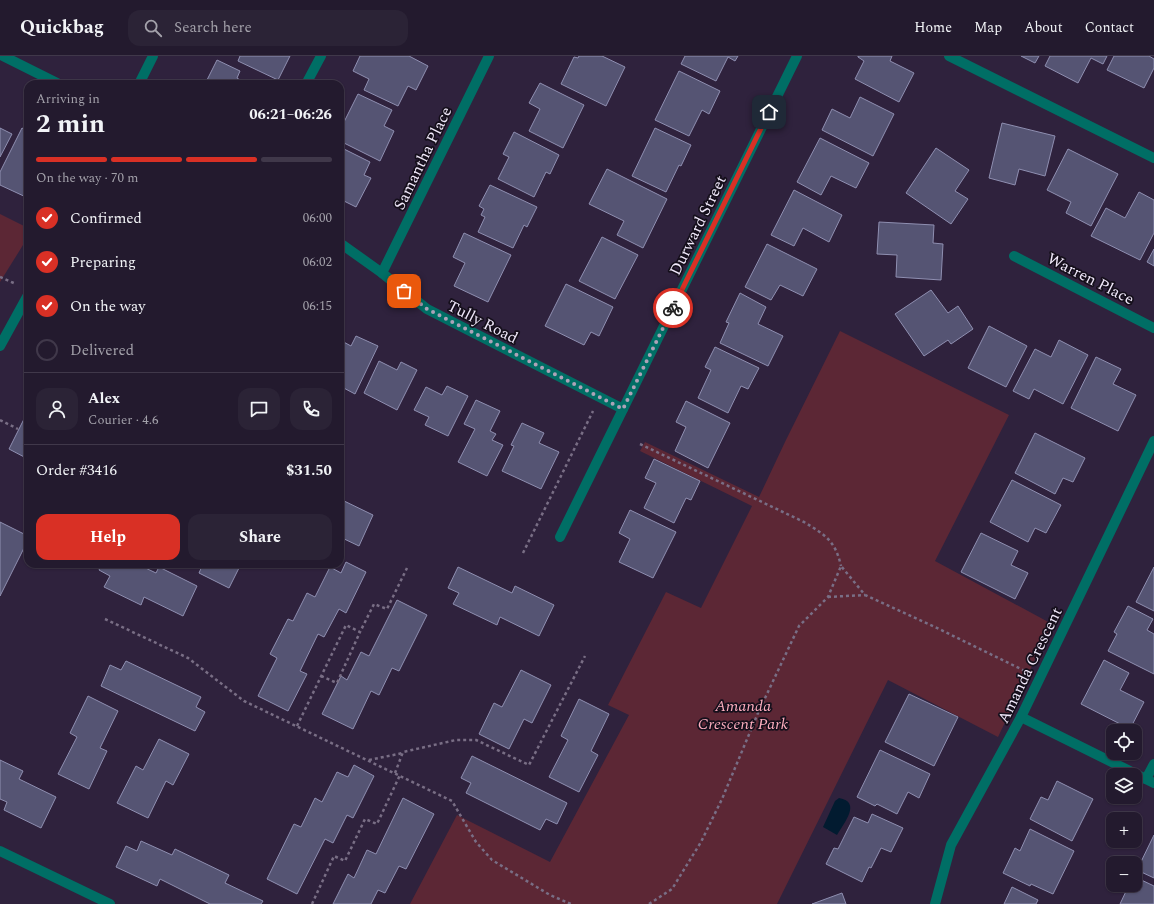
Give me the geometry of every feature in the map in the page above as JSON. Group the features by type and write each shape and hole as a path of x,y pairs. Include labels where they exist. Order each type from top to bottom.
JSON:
{"street":[{"path":"3,56 51,80"},
{"path":"141,80 153,56"},
{"path":"308,80 321,56"},
{"name":"Samantha Place","path":"382,273 489,56"},
{"name":"Durward Street","path":"560,537 797,56"},
{"path":"949,56 1154,158"},
{"name":"Tully Road","path":"344,246 382,273 427,309 623,409"},
{"name":"Warren Place","path":"1014,256 1154,328"},
{"path":"0,346 24,302"},
{"name":"Amanda Crescent","path":"935,904 951,845 1021,717 1154,441"},
{"path":"1021,717 1150,781 1154,764"},
{"path":"0,851 110,904"}],"path":[{"path":"0,276 21,287"},
{"path":"523,553 600,398"},
{"path":"0,420 18,429"},
{"path":"640,444 804,522 825,535 838,552 841,566 865,595 1040,678"},
{"path":"649,904 672,889 701,842 722,800 758,713 799,626 828,597 841,566"},
{"path":"321,676 337,683 374,604 386,609 407,568"},
{"path":"828,597 865,595"},
{"path":"105,619 188,658 244,701 452,801 476,842 492,860 550,895 571,904"},
{"path":"296,726 346,625 360,632"},
{"path":"369,760 456,740 476,740 529,765 585,656"},
{"path":"395,773 404,752"},
{"path":"312,904 334,856 346,861 365,819 377,824 400,775"}],"green space":[{"path":"0,214 24,226 24,243 0,282"},
{"name":"Amanda Crescent Park","path":"840,331 1009,415 935,561 1052,624 998,737 888,680 777,904 410,904 457,815 550,862 629,715 608,705 666,592 701,608 752,506 640,451 645,442 759,497"}],"water":[{"path":"839,798 846,800 850,808 847,819 837,835 823,827 835,801"}],"building":[{"path":"240,56 290,56 278,80 238,61"},
{"path":"360,56 409,56 428,66 416,90 408,86 398,106 364,90 369,79 353,71"},
{"path":"579,56 602,56 625,67 606,106 561,84 574,57 578,58"},
{"path":"685,56 738,56 735,61 728,57 716,81 681,64"},
{"path":"858,56 892,56 890,61 914,73 899,102 855,79 864,61"},
{"path":"1021,56 1039,56 1035,63"},
{"path":"1050,56 1107,56 1103,64 1091,58 1078,83 1045,66"},
{"path":"1114,56 1149,56 1154,59 1154,68 1144,88 1107,70"},
{"path":"217,60 240,71 237,78 240,80 207,80"},
{"path":"679,71 720,91 709,114 702,110 689,136 655,120"},
{"path":"540,83 584,105 563,148 529,131 540,109 529,103"},
{"path":"358,94 392,110 384,126 394,131 380,161 344,143 344,122"},
{"path":"860,97 894,114 873,156 822,130 832,109 850,118"},
{"path":"1002,123 1055,136 1045,176 1019,169 1015,185 989,178"},
{"path":"0,128 12,134 0,157"},
{"path":"22,128 24,129 24,196 0,185 0,172"},
{"path":"655,128 691,145 681,166 679,165 666,192 632,176"},
{"path":"514,132 559,155 550,174 546,172 534,197 498,179 509,157 503,154"},
{"path":"820,138 869,163 856,188 831,176 821,195 797,182"},
{"path":"936,148 969,170 955,191 968,199 951,224 906,193"},
{"path":"344,149 370,162 364,175 371,178 356,207 344,201"},
{"path":"1068,149 1118,174 1091,226 1066,213 1071,202 1047,190"},
{"path":"607,169 667,199 643,248 617,235 624,221 589,204"},
{"path":"490,185 537,207 527,227 524,225 513,248 478,232 485,217 481,215 484,209 479,206"},
{"path":"794,190 842,215 829,242 803,228 794,246 771,235"},
{"path":"1139,192 1154,200 1154,233 1140,260 1091,236 1106,208 1125,218"},
{"path":"879,222 934,225 933,243 943,244 941,280 896,277 897,255 877,254"},
{"path":"464,233 511,255 488,302 454,286 465,263 453,257"},
{"path":"602,237 638,255 615,299 579,281"},
{"path":"767,244 817,269 803,296 780,285 771,300 745,287"},
{"path":"1154,249 1154,266 1147,262"},
{"path":"566,284 613,307 599,336 591,332 584,345 545,326"},
{"path":"931,290 948,313 958,306 973,329 951,344 948,340 924,356 895,314"},
{"path":"740,293 766,307 758,324 783,336 768,366 720,343 729,323 726,322"},
{"path":"989,326 1027,346 1006,387 968,368"},
{"path":"356,336 378,346 355,394 344,388 344,342 351,346"},
{"path":"1059,340 1088,355 1063,404 1034,389 1029,399 1013,391 1035,349 1051,357"},
{"path":"715,347 759,368 748,389 741,386 728,413 698,398 711,370 705,367"},
{"path":"1096,357 1121,369 1113,384 1136,395 1118,431 1071,408"},
{"path":"379,361 397,370 401,362 417,370 397,410 364,393"},
{"path":"447,386 468,396 448,436 425,425 429,417 414,410 426,387 442,395"},
{"path":"476,400 500,411 490,431 496,434 492,440 503,445 487,476 458,462 475,429 464,424"},
{"path":"686,401 730,423 708,468 675,451 686,427 676,422"},
{"path":"24,419 24,457 9,449"},
{"path":"522,423 544,433 539,443 559,452 541,489 502,471 514,446 511,445"},
{"path":"1035,433 1085,458 1073,482 1063,478 1055,494 1015,473"},
{"path":"654,459 700,481 691,500 686,498 674,523 644,508 656,483 645,478"},
{"path":"1012,480 1061,505 1046,533 1035,528 1028,542 990,522"},
{"path":"344,501 373,515 359,546 344,539"},
{"path":"630,510 676,532 653,578 619,562 630,539 619,533"},
{"path":"0,522 24,534 24,548 0,596"},
{"path":"981,533 1018,551 1011,565 1028,573 1015,599 961,572"},
{"path":"346,562 366,572 346,613 339,609 324,637 318,634 300,671 307,674 288,711 258,696 277,658 270,654 288,619 293,621 307,593 315,597 330,568 341,573"},
{"path":"458,567 512,593 515,586 554,605 539,636 500,617 497,625 453,604 459,593 448,588"},
{"path":"1154,567 1154,611 1136,602"},
{"path":"100,568 145,568 156,573 158,568 161,568 197,586 183,616 144,597 141,605 104,587 110,576 99,570"},
{"path":"201,568 239,568 229,588 199,573"},
{"path":"397,600 427,615 399,671 392,668 379,695 371,691 353,729 322,714 341,676 347,680 361,652 369,656"},
{"path":"1128,606 1153,619 1147,630 1154,634 1154,674 1108,651 1117,634 1114,632"},
{"path":"1104,660 1129,673 1120,690 1144,702 1133,724 1120,724 1081,704"},
{"path":"126,661 201,697 196,707 205,712 195,731 101,686 110,665 121,670"},
{"path":"521,670 551,685 532,723 524,719 509,749 479,734 494,703 502,707"},
{"path":"909,694 958,717 934,766 885,742"},
{"path":"88,696 118,711 100,748 107,751 89,789 58,774 77,737 70,733"},
{"path":"579,699 609,714 591,751 598,755 579,792 549,777 568,740 561,736"},
{"path":"159,739 189,754 173,785 166,781 148,818 117,803 136,766 143,770"},
{"path":"880,750 930,774 919,798 908,792 897,814 877,804 875,806 857,797"},
{"path":"472,756 567,803 557,824 546,819 540,830 466,793 471,783 461,778"},
{"path":"0,760 23,771 19,779 56,797 41,828 4,810 7,802 0,799"},
{"path":"354,765 374,776 353,818 347,815 333,843 325,839 297,894 267,879 294,824 301,827 315,798 322,802 337,772 348,777"},
{"path":"1057,781 1093,799 1072,841 1030,819 1041,797 1048,800"},
{"path":"403,798 434,814 406,869 399,866 385,893 378,890 371,904 333,904 348,874 354,878 367,850 376,854"},
{"path":"872,814 903,828 891,852 881,848 871,868 869,867 862,882 826,864 834,848 838,849 854,817 868,823"},
{"path":"1030,829 1074,851 1053,894 1031,884 1030,886 1003,873 1015,848 1020,851"},
{"path":"1154,835 1154,878 1142,872 1142,860"},
{"path":"141,841 172,855 175,849 229,875 225,883 263,901 261,904 210,904 160,879 157,886 116,867 126,846 137,851"},
{"path":"1142,880 1154,886 1154,904 1120,904 1126,892 1142,892"},
{"path":"1012,887 1038,900 1036,904 1004,904"},
{"path":"842,893 846,904 812,904"}],"way so far":[{"path":"404,291 427,309 623,409 673,308"}],"route":[{"path":"673,308 769,112"}]}
